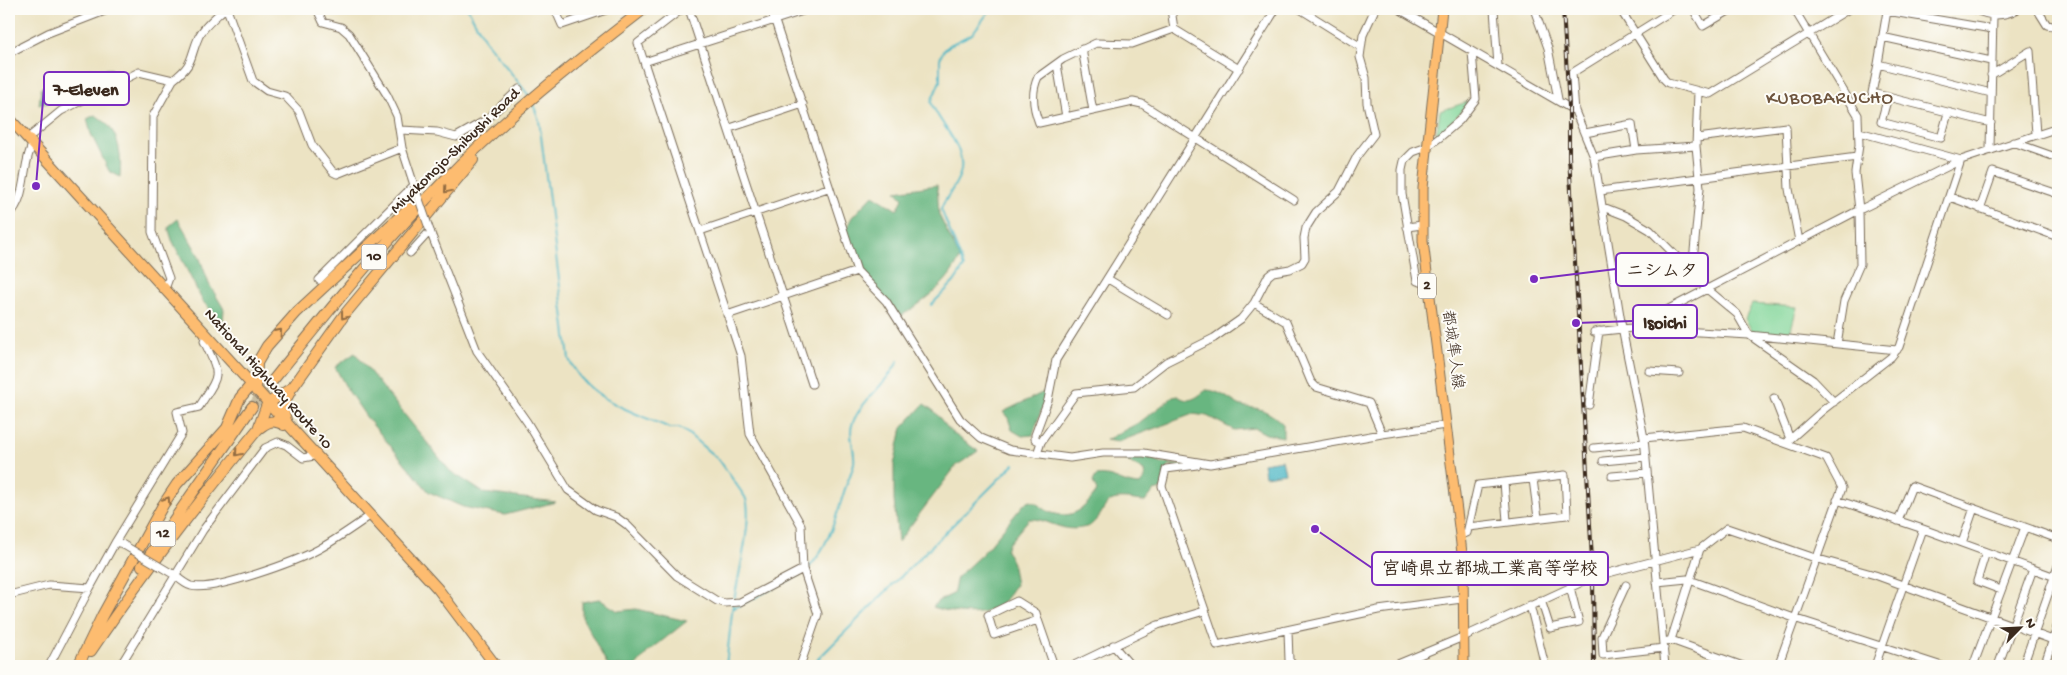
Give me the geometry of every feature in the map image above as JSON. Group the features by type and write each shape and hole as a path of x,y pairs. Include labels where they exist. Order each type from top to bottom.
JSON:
{"highway":[{"name":"Miyakonojo-Shibushi Road","path":"270,384 400,227 486,139 644,9"},
{"path":"289,428 283,412 283,404 345,314 477,155 518,111"},
{"name":"National Highway Route 10","path":"9,118 228,358 314,456 371,515 450,603 496,666"},
{"path":"228,358 240,367 246,367 259,359 297,312 466,155 486,139"},
{"path":"79,666 102,616 163,505 177,484 227,428 240,398 253,388 259,359"},
{"path":"236,409 240,384 239,371"},
{"path":"258,429 267,404 293,387"},
{"name":"12","path":"79,666 142,564 252,407"},
{"path":"79,666 135,585 194,506 258,429 270,421 276,421 289,428"}],"main road":[{"name":"都城隼人線","path":"1442,9 1427,147 1422,225 1427,284 1463,563 1464,666"}],"street":[{"path":"9,53 48,32 110,9"},
{"path":"165,289 169,278 152,232 153,116 173,80 186,70 192,60 200,35 226,9 253,81 267,91 285,96 299,111 312,145 333,172 337,174 402,148"},
{"path":"317,9 323,22 341,27 350,34 387,95 397,116 402,148 430,231 477,351 553,462 564,485 596,510 616,517 627,525 668,569 687,585 725,603 740,602 803,568"},
{"path":"555,9 562,26 609,9"},
{"path":"682,9 638,43 743,366 750,434 801,525 803,568 818,614 800,666"},
{"path":"689,9 730,128 812,384"},
{"path":"772,9 828,188 857,271 886,301 960,418 981,438 1010,450 1070,458 1103,453 1144,453 1200,464"},
{"path":"644,62 809,9"},
{"path":"1171,9 1174,29 1239,69"},
{"path":"1040,442 1035,439 1035,435 1048,400 1056,360 1276,9"},
{"path":"1300,9 1361,47"},
{"path":"1036,454 1040,442 1076,393 1129,389 1140,384 1166,362 1222,333 1242,318 1254,302 1268,276 1273,272 1290,270 1302,264 1306,228 1316,212 1339,191 1357,156 1374,134 1367,103 1366,78 1360,57 1363,35 1375,9"},
{"path":"1399,9 1558,99 1575,111"},
{"path":"1494,9 1498,66"},
{"path":"1534,9 1548,48 1558,99"},
{"path":"1620,9 1668,83 1710,94 1849,9"},
{"path":"1665,666 1666,643 1657,582 1644,440 1622,328 1594,157 1575,111 1572,73 1675,9"},
{"path":"1693,9 1703,26 1732,9"},
{"path":"1794,9 1855,108 1859,132 1855,173 1859,210 1859,270 1844,301 1837,344"},
{"path":"1974,9 1993,16 2008,15 2018,9"},
{"path":"2037,9 2047,24 2058,27"},
{"path":"1991,123 1872,93 1887,11 1992,29"},
{"path":"1990,149 1993,16"},
{"path":"1174,29 1132,44 1100,42 1082,49 1038,76 1033,103 1039,123 1133,102 1142,104 1294,200"},
{"path":"1882,37 1991,61"},
{"path":"1082,49 1093,111"},
{"path":"1991,75 2030,50 2036,134"},
{"path":"1427,284 1417,281 1402,194 1402,170 1404,161 1413,152 1427,147 1460,120 1476,99 1472,52"},
{"path":"1057,64 1066,117"},
{"path":"1878,64 1991,93"},
{"path":"9,215 14,210 21,193 30,141 61,111 139,72 173,80"},
{"path":"400,130 437,132 456,137 486,120 520,89"},
{"path":"1698,92 1697,142 1700,177 1692,272 1694,278 1737,314 1749,336 1813,380 1834,402"},
{"path":"1888,97 1882,122 1941,138 1948,113"},
{"path":"730,128 803,104"},
{"path":"1585,133 1632,124 1636,150"},
{"path":"1594,157 1786,127 1789,189 1799,241"},
{"path":"1632,328 1859,210 1961,160 2058,128"},
{"path":"1859,132 1961,160"},
{"path":"2013,142 2058,158"},
{"path":"1600,191 1857,157"},
{"path":"1788,441 1891,357 1897,350 1904,334 1961,160"},
{"path":"1980,209 1993,172 2058,194"},
{"path":"319,280 414,185"},
{"path":"700,231 828,188"},
{"path":"1950,197 2058,237"},
{"path":"1603,207 1626,216 1650,230 1692,272"},
{"path":"1407,226 1422,225"},
{"path":"410,253 430,231"},
{"path":"727,315 857,271"},
{"path":"1108,279 1168,315"},
{"path":"1254,302 1286,322 1311,382 1320,388 1369,403 1382,434"},
{"path":"1590,405 1597,331 1632,328 1749,336 1897,350"},
{"path":"49,666 90,588 182,433 177,412 200,407 218,376 204,341 206,334"},
{"path":"1649,371 1679,373"},
{"path":"1774,398 1788,441"},
{"path":"1446,425 1382,434 1218,464 1200,464 1166,469 1162,486 1217,645 1378,610 1462,599"},
{"path":"1594,448 1743,428 1788,441 1826,458 1842,488 1815,558 1778,666"},
{"path":"120,666 173,574 265,448 278,442 286,445 303,458 314,456"},
{"path":"1603,462 1646,457"},
{"path":"1612,476 1647,473"},
{"path":"1460,535 1467,533 1478,485 1565,475 1567,515 1469,527"},
{"path":"1533,479 1538,518"},
{"path":"1504,482 1507,521"},
{"path":"1898,521 1912,486 2058,539"},
{"path":"1837,500 2056,577"},
{"path":"1962,543 1974,508"},
{"path":"119,542 173,574 189,586 200,587 231,581 301,558 371,515"},
{"path":"1973,666 2024,527"},
{"path":"1393,666 1463,638 1593,577 1700,549 1727,528 1902,585 2055,641"},
{"path":"1874,666 1923,529"},
{"path":"1666,643 1700,549"},
{"path":"1986,552 1977,581 2001,590"},
{"path":"2023,666 2056,577 2058,566"},
{"path":"1998,666 2033,569"},
{"path":"1657,582 1690,580 1794,618 1942,666"},
{"path":"9,595 49,585 90,588"},
{"path":"1626,585 1602,637 1603,655 1666,643 1743,666"},
{"path":"1541,600 1550,628 1579,622 1570,587"},
{"path":"1038,620 994,635 988,614 1017,601 1036,613 1054,666"},
{"path":"1530,605 1545,666"},
{"path":"1072,666 1113,645 1158,626 1204,611"},
{"path":"2044,666 2055,641 2058,624"},
{"path":"1288,631 1289,660 1294,666"},
{"path":"1113,645 1131,666"}],"green space":[{"path":"91,69 112,69 97,84 59,100 39,105 41,88 65,73"},
{"path":"1470,101 1444,131 1436,137 1440,111"},
{"path":"95,115 103,120 114,134 119,150 120,177 109,171 91,134 87,119"},
{"path":"937,185 939,215 960,258 942,285 899,317 861,272 845,231 852,217 873,195 897,210 903,199 896,191"},
{"path":"178,219 199,256 209,284 224,309 223,322 203,302 172,240 168,227"},
{"path":"1752,304 1797,307 1789,337 1753,332 1745,319"},
{"path":"355,353 450,471 484,493 556,502 505,515 463,507 429,492 367,418 347,389 335,367"},
{"path":"1048,390 1033,435 1022,436 1012,430 1008,418 1003,412"},
{"path":"1206,390 1219,393 1241,406 1259,409 1272,415 1283,424 1283,437 1266,434 1255,428 1234,430 1207,416 1193,414 1118,442 1106,440 1140,422 1173,397 1178,396 1189,400 1196,398"},
{"path":"924,404 934,411 951,432 978,451 956,466 898,542 894,500 894,465 902,428"},
{"path":"1131,455 1147,456 1161,463 1186,466 1169,466 1161,489 1154,491 1145,502 1125,499 1110,501 1098,518 1088,527 1069,529 1036,519 1029,519 1008,544 1006,550 1012,561 1016,585 999,606 975,614 957,613 933,607 938,601 953,594 957,577 982,554 1025,503 1031,501 1052,513 1067,515 1079,511 1093,497 1097,491 1093,482 1096,476 1108,476 1140,485 1145,478 1144,471 1126,460 1126,457"},
{"path":"599,599 618,611 636,609 687,621 648,652 636,666 608,666 582,617 582,602"}],"water":[{"path":"1282,460 1285,473 1265,476 1263,463"}],"waterway":[{"path":"468,9 485,40 530,97"},
{"path":"931,305 954,282 964,267 941,209 960,174 960,155 952,136 931,102 940,81 940,59 943,51 950,45 972,34 991,9"},
{"path":"533,104 539,120 569,359 587,385 612,403 670,428 679,428 685,431 720,461 745,497 748,517 747,531 734,600"},
{"path":"807,570 826,543 854,463 851,435 852,425 861,407 893,370 898,361"},
{"path":"811,666 1014,464"},
{"path":"732,609 803,573"},
{"path":"726,666 733,604"}],"tunnel":[{"path":"252,407 270,384"}],"railway":[{"path":"1563,9 1569,107 1569,162"},
{"path":"1569,156 1593,577 1594,666"}],"place":[{"name":"7-Eleven","path":"36,186"},
{"name":"ニシムタ","path":"1534,279"},
{"name":"Isoichi","path":"1576,323"},
{"name":"宮崎県立都城工業高等学校","path":"1315,529"}],"district":[{"name":"KUBOBARUCHO","path":"1830,99"}]}
